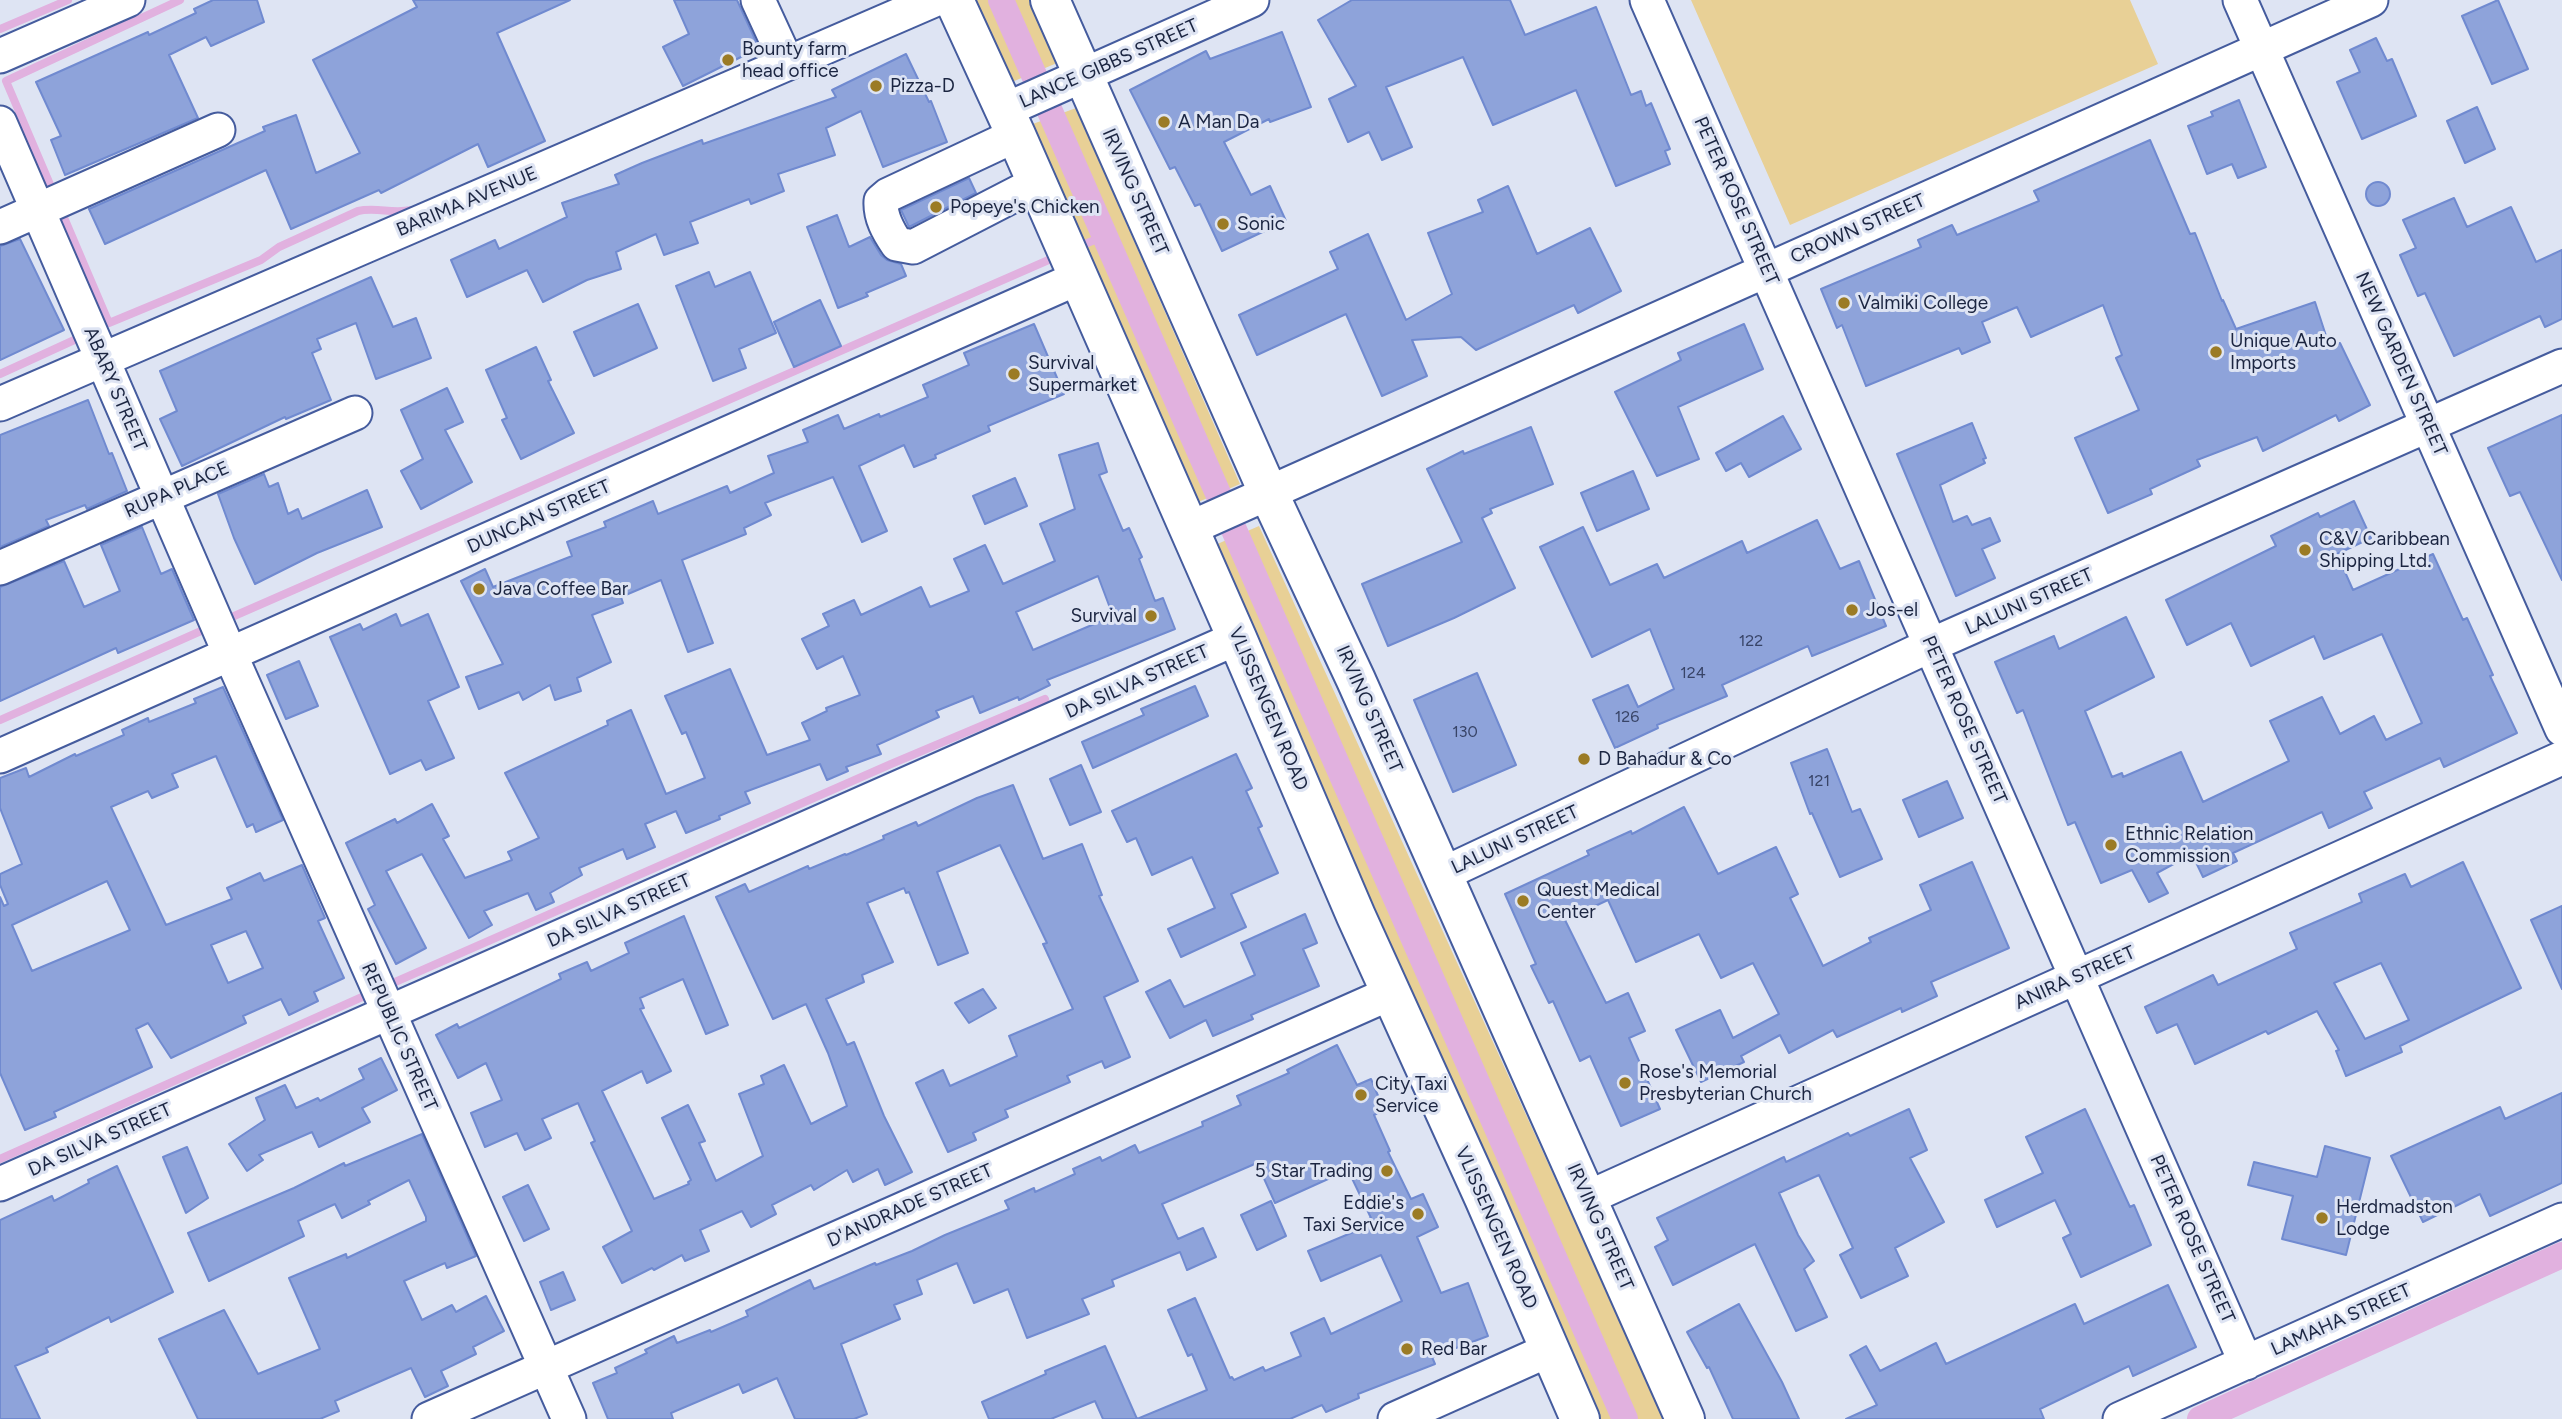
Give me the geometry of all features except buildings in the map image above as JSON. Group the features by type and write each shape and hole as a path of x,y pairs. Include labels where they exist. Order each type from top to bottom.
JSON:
{"main road":[{"name":"VLISSENGEN ROAD","path":"954,0 1016,115 1037,183 1078,278 1199,523 1237,638 1356,916 1580,1419"},
{"name":"IRVING STREET","path":"1051,0 1074,80 1259,496 1356,680 1685,1419"}],"street":[{"path":"0,56 128,0"},
{"path":"758,0 787,64"},
{"name":"BARIMA AVENUE","path":"0,404 95,344 787,64 934,0"},
{"name":"LANCE GIBBS STREET","path":"1037,183 913,247 897,244 880,211 881,201 888,195 1074,80 1252,0"},
{"name":"PETER ROSE STREET","path":"1647,0 2246,1363"},
{"name":"NEW GARDEN STREET","path":"2240,0 2562,729"},
{"name":"CROWN STREET","path":"1199,523 2371,0"},
{"name":"ABARY STREET","path":"0,123 50,205 95,344 227,648"},
{"path":"0,227 218,130"},
{"name":"DUNCAN STREET","path":"0,756 227,648 1078,278"},
{"name":"LALUNI STREET","path":"1443,874 1931,645 2562,366"},
{"name":"RUPA PLACE","path":"0,568 355,413"},
{"name":"DA SILVA STREET","path":"0,1184 387,1009 1237,638"},
{"name":"REPUBLIC STREET","path":"227,648 569,1419"},
{"name":"ANIRA STREET","path":"1587,1198 2562,758"},
{"name":"D'ANDRADE STREET","path":"429,1419 1391,993"},
{"name":"LAMAHA STREET","path":"2120,1419 2562,1220"},
{"path":"1395,1419 1549,1350"}],"shaded area":[{"path":"976,0 1029,0 1057,63 1012,82"},
{"path":"1691,0 2130,0 2158,64 1790,225"},
{"path":"1076,108 1240,484 1196,503 1030,125"},
{"path":"1259,526 1664,1419 1600,1419 1215,545"}],"waterway":[{"path":"0,29 68,0"},
{"path":"55,196 6,81 180,0"},
{"path":"1001,0 1625,1419"},
{"path":"60,208 109,323 261,260 279,247 358,211 411,210"},
{"path":"1078,247 1104,236"},
{"path":"225,620 1060,255"},
{"path":"0,374 83,336"},
{"path":"0,720 210,627"},
{"path":"386,986 1045,699"},
{"path":"0,1159 371,993"},
{"path":"2200,1419 2562,1255"}],"place":[{"name":"Bounty farm head office","path":"728,60"},
{"name":"Pizza-D","path":"876,86"},
{"name":"A Man Da","path":"1164,122"},
{"name":"Popeye's Chicken","path":"936,207"},
{"name":"Sonic","path":"1223,224"},
{"name":"Valmiki College","path":"1844,303"},
{"name":"Unique Auto Imports","path":"2216,352"},
{"name":"Survival Supermarket","path":"1014,374"},
{"name":"C&V Caribbean Shipping Ltd.","path":"2305,550"},
{"name":"Java Coffee Bar","path":"479,589"},
{"name":"Jos-el","path":"1852,610"},
{"name":"Survival","path":"1151,616"},
{"name":"D Bahadur & Co","path":"1584,759"},
{"name":"Ethnic Relation Commission","path":"2111,845"},
{"name":"Quest Medical Center","path":"1523,901"},
{"name":"Rose's Memorial Presbyterian Church","path":"1625,1083"},
{"name":"City Taxi Service","path":"1361,1095"},
{"name":"5 Star Trading","path":"1387,1171"},
{"name":"Eddie's Taxi Service","path":"1418,1214"},
{"name":"Herdmadston Lodge","path":"2322,1218"},
{"name":"Red Bar","path":"1407,1349"}]}
